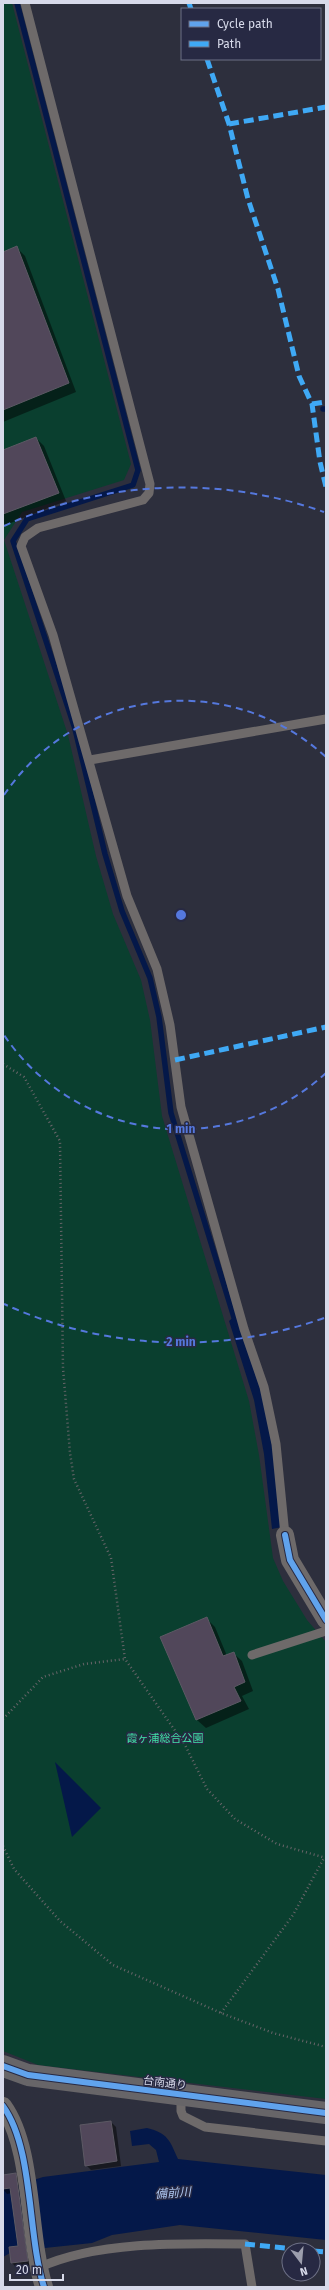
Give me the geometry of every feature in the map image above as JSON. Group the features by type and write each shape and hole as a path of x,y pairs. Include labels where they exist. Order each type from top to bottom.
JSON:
{"street":[{"path":"285,1534 290,1560 326,1620"},
{"name":"台南通り","path":"3,2066 28,2076 326,2113"},
{"path":"3,2106 17,2132 25,2174 37,2262 44,2287"}],"lane":[{"path":"25,3 150,484 149,494 142,500 38,528 25,537 22,546 53,635 90,760 127,896 157,969 170,1025 181,1107 244,1329 264,1387 276,1444 285,1534"},
{"path":"90,760 326,719"},
{"path":"252,1655 326,1630"},
{"path":"181,2095 181,2111 183,2116 205,2127 326,2141"},
{"path":"37,2262 103,2250 197,2244 246,2244 252,2287"}],"path":[{"path":"3,1064 24,1077 60,1141 63,1368 70,1453 74,1479 111,1558 126,1659 185,1745 207,1789 235,1818 277,1844 325,1858 292,1915 221,2013"},
{"path":"3,1719 43,1677 84,1664 126,1659"},
{"path":"3,1846 14,1869 60,1921 113,1965 221,2013 273,2033 326,2047"}],"green space":[{"name":"霞ヶ浦総合公園","path":"3,3 12,3 131,464 124,480 22,512 4,540 68,735 96,856 113,914 141,980 150,1020 162,1116 249,1401 259,1455 273,1558 283,1581 307,1620 326,1642 326,2099 38,2065 3,2051"}],"water":[{"path":"236,1315 263,1397 273,1451 282,1527 272,1529 264,1454 254,1400 229,1321"},
{"path":"55,1762 101,1808 72,1837"},
{"name":"備前川","path":"147,2128 160,2132 164,2135 173,2147 178,2159 326,2175 326,2240 180,2225 112,2235 92,2243 26,2250 18,2185 43,2177 159,2162 156,2150 149,2144 132,2146 130,2131"},
{"path":"10,2188 18,2246 9,2247 10,2253 3,2257 3,2189"}],"building":[{"path":"17,246 69,383 3,410 3,252"},
{"path":"36,437 59,493 3,514 3,450"},
{"path":"207,1617 223,1656 234,1652 245,1682 234,1687 241,1701 196,1720 160,1637"},
{"path":"111,2121 117,2161 85,2166 80,2125"},
{"path":"16,2173 28,2261 11,2263 9,2247 18,2246 10,2188 3,2189 3,2175"}],"waterway":[{"path":"17,3 138,470 133,485 27,519 13,541 75,729 105,854 122,911 150,978 159,1017 171,1113 236,1324"}],"marked path":[{"path":"189,3 191,8"},
{"path":"207,60 229,124 248,199 278,289 299,376 312,404 320,462 326,487"},
{"path":"229,124 326,107"},
{"path":"312,404 326,402"},
{"path":"175,1060 326,1027"},
{"path":"245,2244 281,2248"},
{"path":"321,2252 326,2252"}],"cycle path":[{"path":"285,1535 290,1560 326,1620"},
{"path":"3,2066 28,2075 326,2113"},
{"path":"3,2106 13,2124 20,2145 29,2193 39,2266 44,2287"}]}
